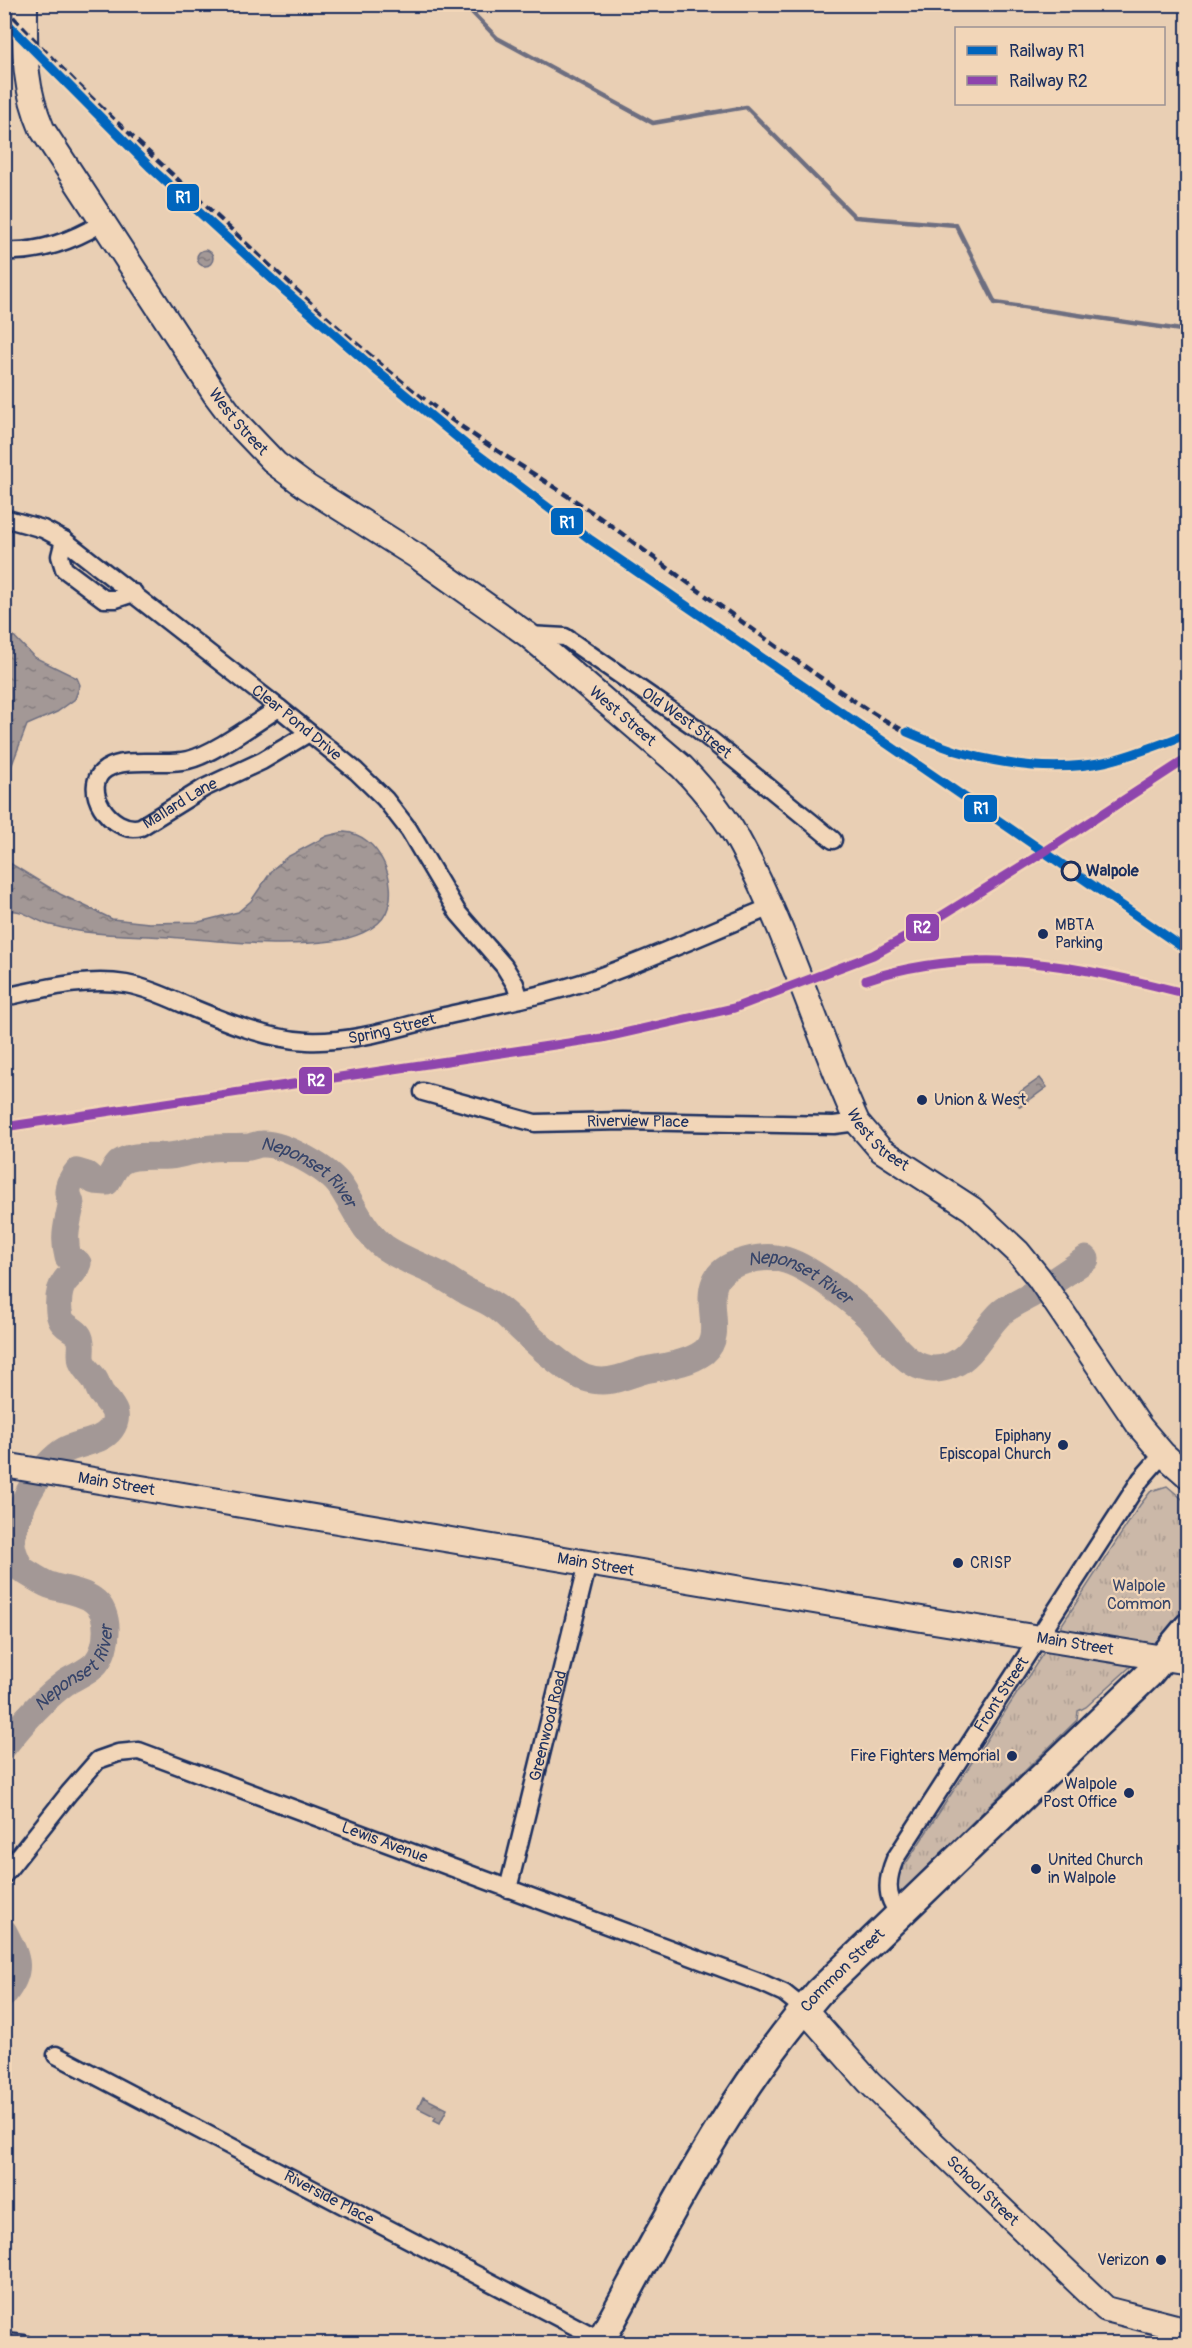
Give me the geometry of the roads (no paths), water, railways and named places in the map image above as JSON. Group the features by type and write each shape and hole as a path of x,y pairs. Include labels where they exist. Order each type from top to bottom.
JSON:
{"main road":[{"name":"Common Street","path":"600,2342 711,2142 747,2084 804,2009 900,1913 1176,1660 1188,1627"}],"street":[{"name":"West Street","path":"25,4 27,81 32,106 42,129 215,394 236,422 276,464 307,487 418,557 528,635 682,767 700,786 720,811 742,846 771,907 857,1122 881,1150 955,1197 988,1223 1014,1248 1039,1278 1140,1427 1163,1455 1188,1476"},
{"path":"4,251 38,249 57,245 78,238 102,223"},
{"name":"Clear Pond Drive","path":"4,518 43,529 64,540 134,593 356,771 398,814 458,913 504,966 515,984 520,999"},
{"path":"64,540 60,556 64,569 104,599 116,599 134,593"},
{"name":"Old West Street","path":"528,635 565,637 695,727 833,840"},
{"name":"Mallard Lane","path":"279,708 229,740 189,760 163,764 148,762 115,765 106,769 98,775 95,791 103,810 121,827 131,830 141,827 204,788 262,761 309,732"},
{"name":"Spring Street","path":"4,997 74,984 98,982 124,984 161,995 230,1023 284,1038 305,1041 328,1040 359,1036 520,999 606,975 771,907"},
{"name":"Riverview Place","path":"423,1092 535,1123 623,1121 834,1125 857,1122"},
{"name":"Front Street","path":"900,1913 894,1908 888,1891 890,1871 895,1859 1141,1479 1163,1455"},
{"name":"Main Street","path":"4,1465 1176,1660"},
{"name":"Greenwood Road","path":"507,1889 588,1563"},
{"name":"Lewis Avenue","path":"4,1875 98,1760 118,1753 138,1751 762,1983 784,1993 804,2009"},
{"name":"School Street","path":"804,2009 869,2082 1106,2309 1188,2330"},
{"name":"Riverside Place","path":"56,2055 600,2342"},
{"path":"4,2342 24,2343"}],"water":[{"path":"205,250 211,252 213,258 211,264 205,266 199,264 197,258 199,252"},
{"path":"5,627 34,657 77,678 80,685 75,699 57,712 27,725 5,783"},
{"path":"344,832 367,841 376,851 388,875 390,888 390,901 382,919 363,933 347,938 312,943 271,944 109,934 67,929 47,924 21,912 5,912 5,860 60,894 112,919 149,923 199,922 238,912 251,901 273,869 287,857 327,836"},
{"path":"1040,1078 1047,1087 1020,1107 1013,1097"},
{"path":"423,2097 447,2109 440,2123 434,2120 436,2117 418,2108"}],"waterway":[{"path":"464,4 497,38 653,123 746,107 855,217 956,225 995,303 1188,331"},
{"name":"Neponset River","path":"4,1746 48,1697 96,1663 106,1639 105,1621 99,1605 88,1597 49,1585 21,1569 12,1543 22,1506 44,1470 62,1452 101,1438 111,1429 115,1419 114,1410 82,1362 79,1336 62,1321 59,1312 61,1288 78,1263 68,1257 66,1238 71,1204 68,1187 77,1172 87,1175 94,1181 107,1182 119,1164 133,1157 169,1156 208,1149 249,1147 260,1144 293,1152 316,1165 335,1180 365,1227 384,1247 490,1303 558,1362 585,1378 601,1381 609,1381 683,1362 704,1352 711,1342 714,1330 712,1304 717,1278 727,1268 745,1261 776,1258 804,1268 865,1313 906,1358 926,1368 939,1369 952,1365 967,1355 996,1318 1006,1309 1086,1259"},
{"name":"Neponset River","path":"4,1932 16,1963 14,1977 4,1994"}],"railway":[{"path":"4,7 78,84 155,158 319,311 407,386 483,441 602,519 790,656 877,715 900,729 948,750 974,757 1030,765 1057,765 1109,759 1188,734"},
{"path":"181,1101 602,1038 734,1008 873,955 917,931 1188,758"}],"rail line":[{"name":"R1","path":"4,20 151,168 284,290 476,453 591,540 1188,951"},
{"name":"R1","path":"907,732 930,742 980,757 1006,763 1058,767 1109,761 1188,734"},
{"name":"R2","path":"4,1127 602,1038 734,1008 873,955 917,931 1188,758"},
{"name":"R2","path":"866,980 907,969 948,963 988,961 1067,968 1188,994"}],"place":[{"name":"Walpole","path":"1071,871"},
{"name":"MBTA Parking","path":"1043,934"},
{"name":"Union & West","path":"922,1100"},
{"name":"Epiphany Episcopal Church","path":"1063,1445"},
{"name":"CRISP","path":"958,1563"},
{"name":"Fire Fighters Memorial","path":"1012,1756"},
{"name":"Walpole Post Office","path":"1129,1793"},
{"name":"United Church in Walpole","path":"1036,1869"},
{"name":"Verizon","path":"1161,2260"}],"park label":[{"name":"Walpole Common","path":"1139,1595"}]}
